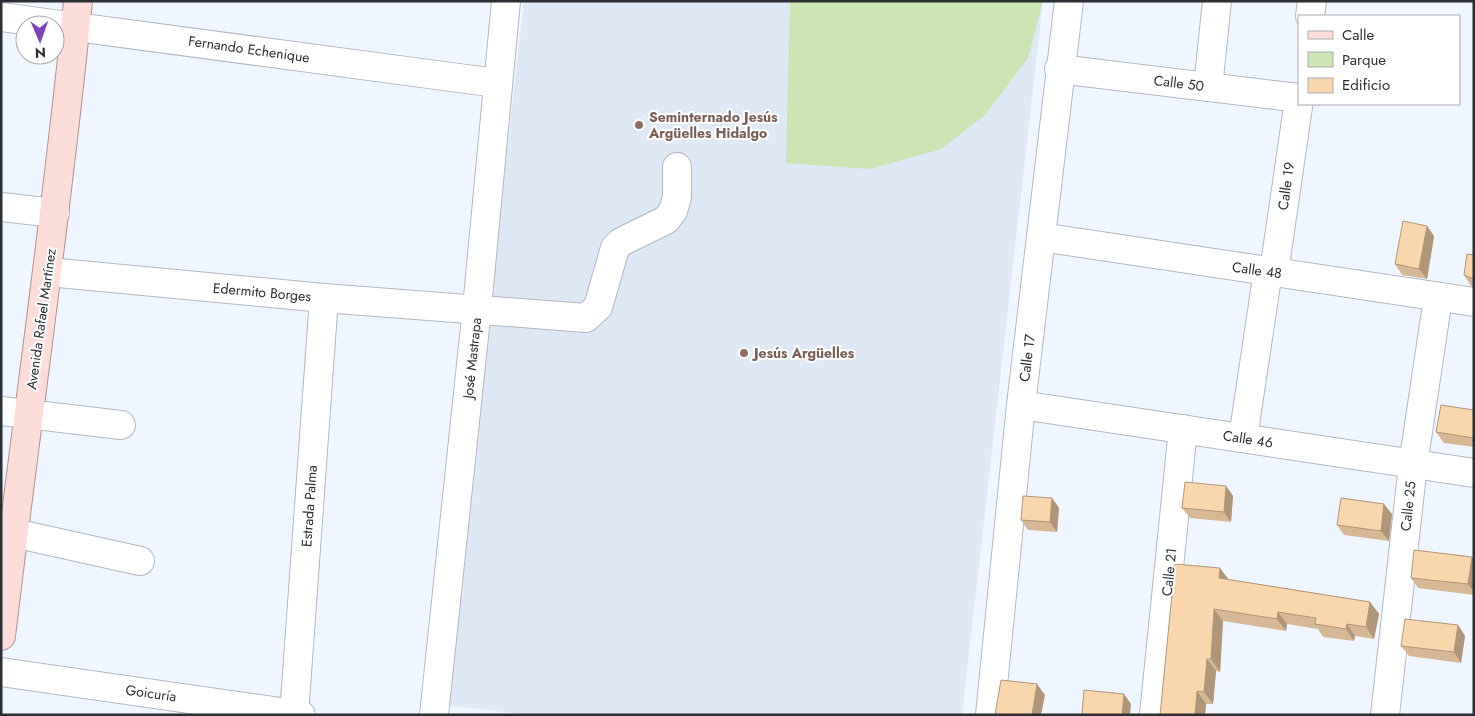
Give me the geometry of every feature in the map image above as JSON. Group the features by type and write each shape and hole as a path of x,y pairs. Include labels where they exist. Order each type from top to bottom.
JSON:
{"main road":[{"name":"Avenida Rafael Martínez","path":"1,636 14,533 14,412 48,272 76,13"}],"street":[{"name":"José Mastrapa","path":"434,715 477,308 496,83 506,1"},
{"name":"Calle 17","path":"990,715 1059,68 1069,1"},
{"path":"1208,87 1216,1"},
{"path":"1310,15 1312,1"},
{"name":"Fernando Echenique","path":"1,17 76,13 496,83"},
{"name":"Calle 50","path":"1059,68 1298,99"},
{"name":"Calle 19","path":"1243,438 1298,105"},
{"name":"Edermito Borges","path":"48,272 324,298 477,308 555,317 586,318 598,307 615,248 621,242 666,220 673,211 677,197 677,166"},
{"path":"1,207 55,213"},
{"name":"Calle 48","path":"1041,237 1474,302"},
{"name":"Estrada Palma","path":"294,714 324,298"},
{"name":"Calle 25","path":"1385,715 1413,465 1438,298"},
{"name":"Calle 46","path":"1022,405 1474,473"},
{"path":"14,412 122,425"},
{"name":"Calle 21","path":"1154,715 1183,429"},
{"path":"14,533 140,562"},
{"name":"Goicuría","path":"1,672 301,715"}],"shaded area":[{"name":"Jesús Argüelles","path":"524,1 1043,1 962,715 530,715 445,705"}],"green space":[{"path":"790,1 1043,1 1028,58 985,115 941,149 870,169 786,163"}],"building":[{"path":"1403,221 1427,226 1419,269 1395,264"},
{"path":"1467,254 1474,255 1474,279 1464,275"},
{"path":"1441,405 1474,410 1474,438 1436,432"},
{"path":"1185,482 1226,486 1224,512 1182,508"},
{"path":"1023,496 1052,498 1050,522 1021,520"},
{"path":"1341,498 1384,504 1381,531 1337,525"},
{"path":"1414,550 1472,557 1468,584 1411,578"},
{"path":"1175,564 1220,568 1219,578 1370,602 1366,627 1347,624 1346,629 1315,624 1316,618 1278,612 1277,619 1214,609 1211,659 1207,659 1204,692 1197,691 1195,715 1160,715"},
{"path":"1405,619 1458,625 1454,652 1401,646"},
{"path":"1001,680 1037,684 1032,715 995,715"},
{"path":"1084,690 1124,694 1122,715 1082,714"}],"place":[{"name":"Seminternado Jesús Argüelles Hidalgo","path":"639,125"},
{"name":"Jesús Argüelles","path":"744,353"}]}
